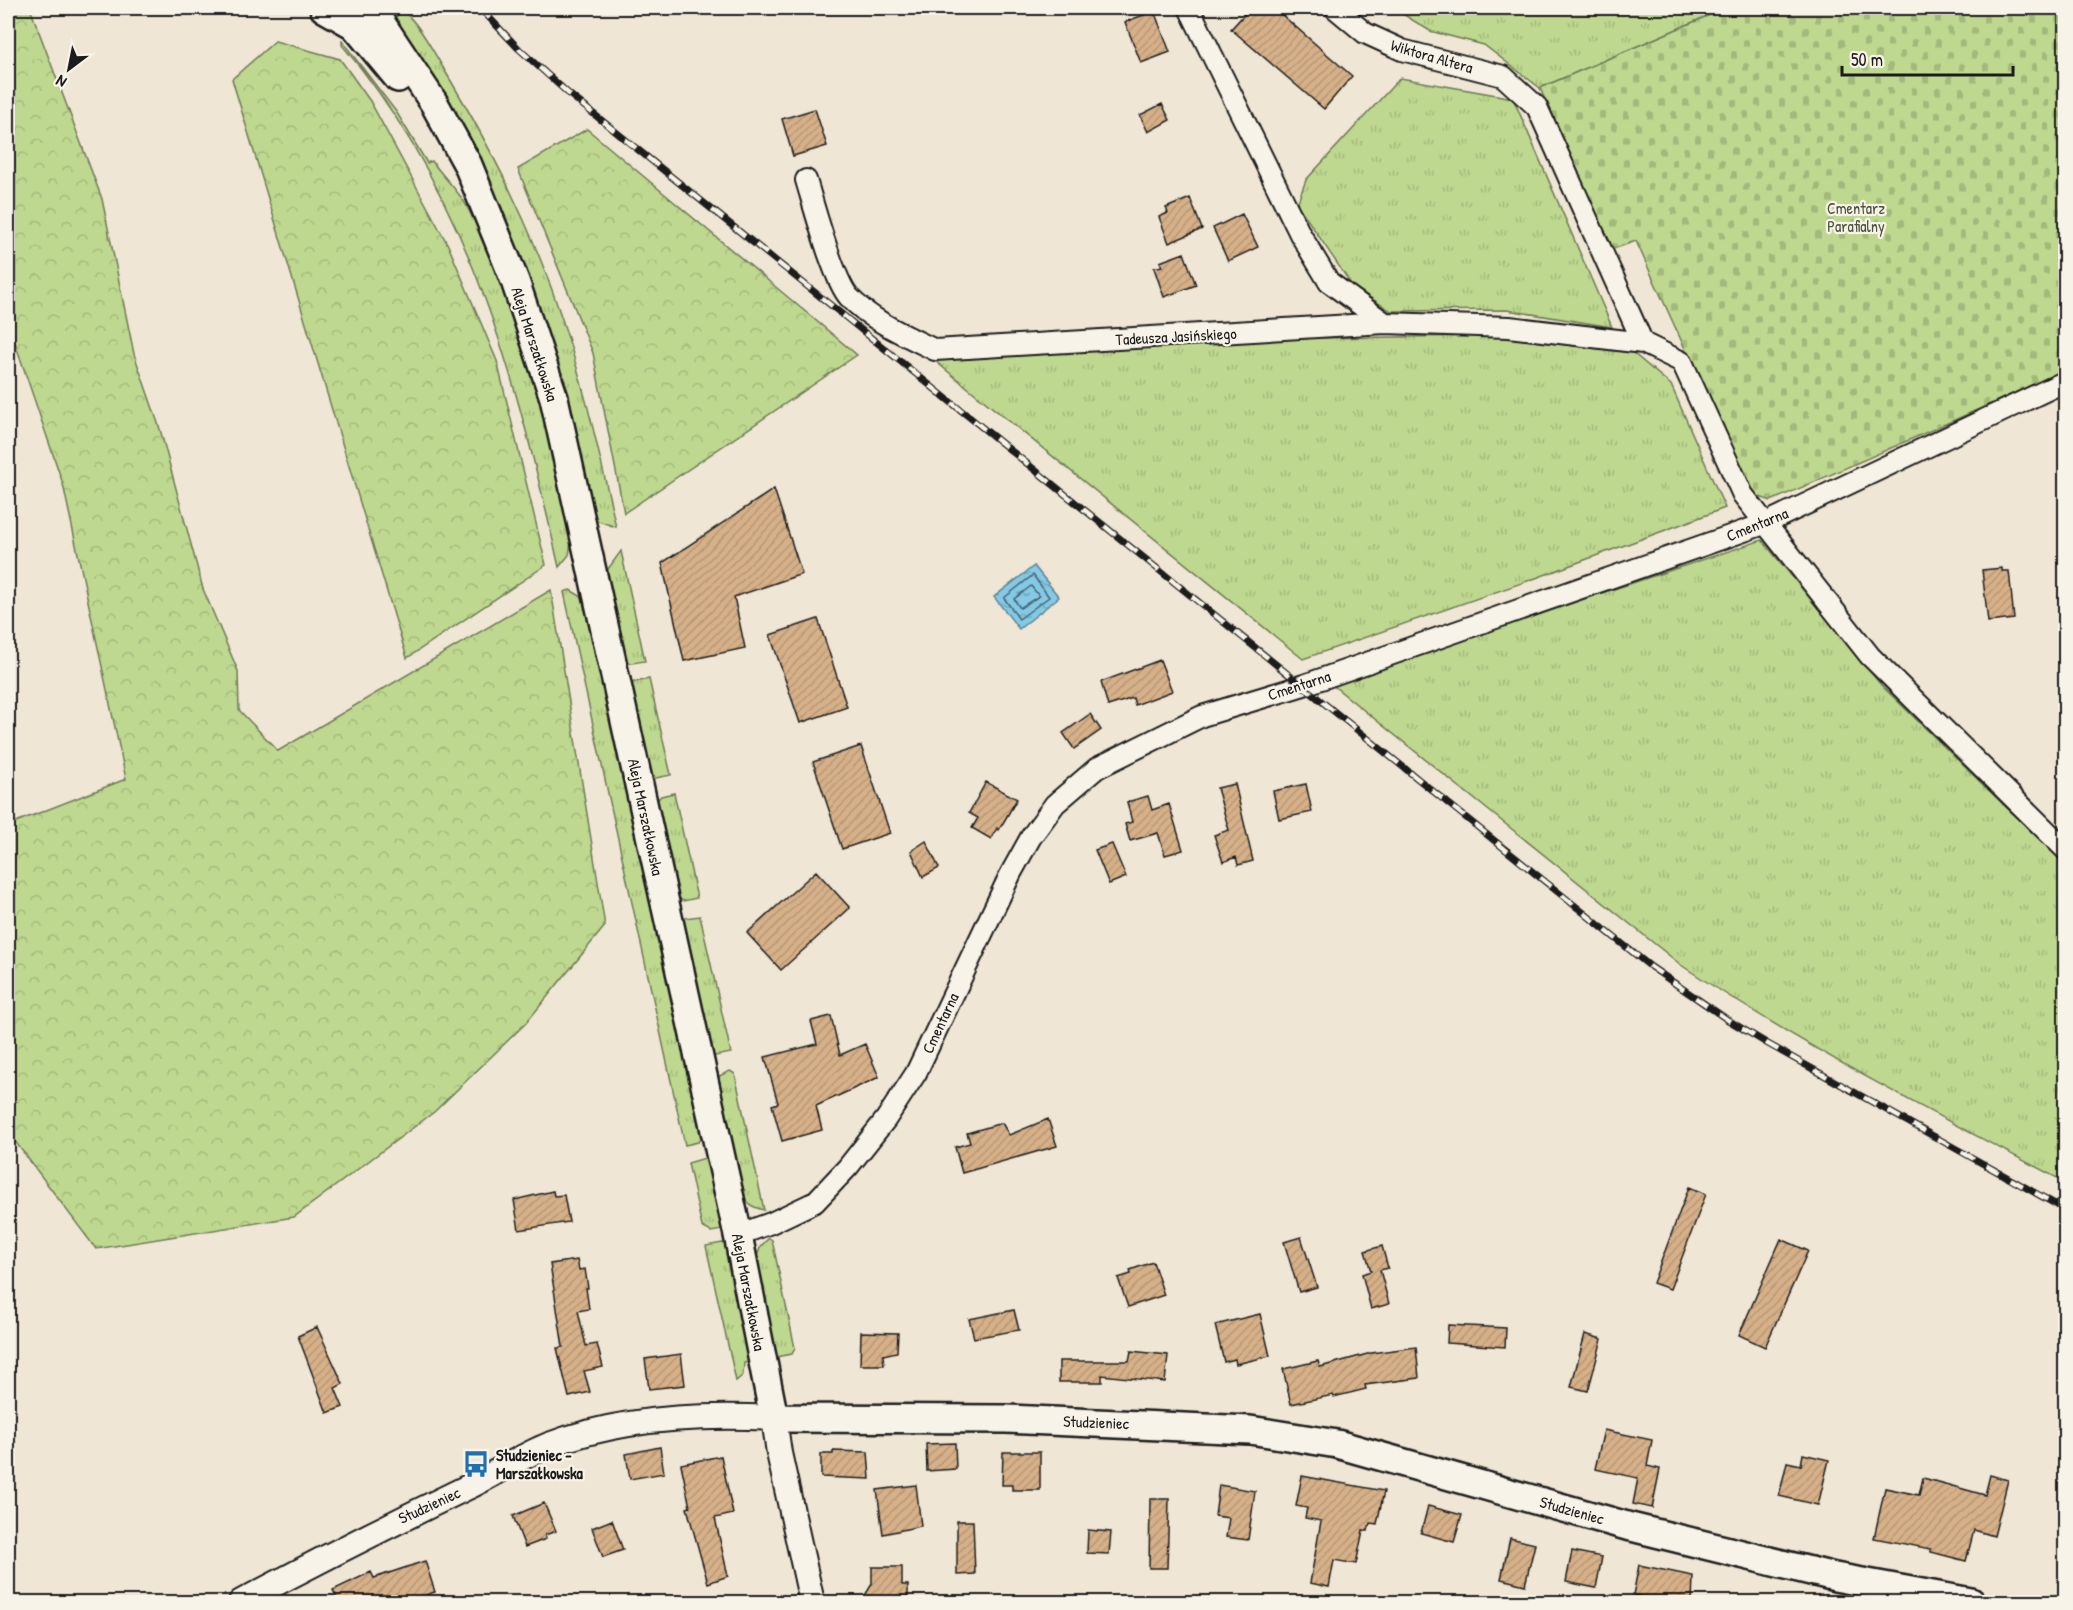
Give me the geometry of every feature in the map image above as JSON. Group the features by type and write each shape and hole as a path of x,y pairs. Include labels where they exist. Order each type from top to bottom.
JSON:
{"main road":[{"name":"Aleja Marszałkowska","path":"324,8 354,25 390,66 439,138 490,223"},
{"name":"Aleja Marszałkowska","path":"371,8 451,134 468,165 514,281 554,398 738,1235 774,1418"},
{"name":"Studzieniec","path":"774,1418 1006,1419 1250,1430 1337,1444 1627,1526 1835,1577 1971,1602"}],"street":[{"path":"1189,8 1300,234 1329,282 1385,323"},
{"name":"Wiktora Altera","path":"1335,8 1365,33 1402,50 1503,76 1537,107 1643,343"},
{"name":"Tadeusza Jasińskiego","path":"806,180 826,244 848,296 884,325 935,350 1385,323 1509,327 1643,343 1682,362 1743,495 1764,524 1787,548 1870,656 2066,850"},
{"name":"Cmentarna","path":"738,1235 771,1223 815,1202 848,1167 886,1119 916,1073 1011,873 1031,837 1055,804 1097,768 1202,716 1304,685 1764,524 2066,381"},
{"name":"Studzieniec","path":"241,1602 386,1525 550,1445 609,1429 670,1418 774,1418"},
{"path":"774,1418 779,1453 812,1602"}],"green space":[{"path":"8,8 30,8 102,199 134,354 160,429 203,589 238,671 239,710 278,751 551,590 605,926 526,1023 434,1112 294,1217 96,1249 8,1132 8,825 126,779 63,484 8,322"},
{"path":"1393,8 1726,8 1540,88 1484,45 1430,31"},
{"name":"Cmentarz Parafialny","path":"1726,8 2065,8 2065,371 1771,501 1751,494 1636,241 1610,250 1540,88"},
{"path":"402,12 418,27 458,93 503,175 529,232 552,290 580,378 616,527 598,521 593,512 562,383 522,264 389,22"},
{"path":"275,41 340,59 370,101 448,245 497,361 546,565 407,658 232,79"},
{"path":"342,41 397,113 427,163 432,161 466,205 503,284 542,409 572,536 569,555 559,567 543,496 505,359 456,227 424,164 386,103 342,45"},
{"path":"1400,78 1513,98 1612,327 1507,310 1391,311 1353,287 1297,204 1306,180"},
{"path":"587,129 857,355 624,513 593,353 518,169"},
{"path":"1493,336 1633,353 1671,385 1725,508 1536,578 1303,659 930,357 1305,338"},
{"path":"1762,540 1881,685 2009,810 2065,859 2065,1182 1822,1052 1681,965 1330,683"},
{"path":"621,551 645,661 626,664 607,579 608,569"},
{"path":"570,590 584,598 587,607 692,1093 701,1138 698,1142 685,1145 564,592"},
{"path":"649,679 671,775 656,778 651,774 629,688 630,683"},
{"path":"674,793 697,898 683,901 677,896 656,801 661,796"},
{"path":"700,916 731,1053 715,1056 709,1052 683,922 685,918"},
{"path":"730,1071 735,1074 764,1210 748,1203 739,1190 717,1077"},
{"path":"705,1158 709,1160 722,1230 711,1232 702,1227 688,1163"},
{"path":"769,1238 772,1240 795,1348 792,1354 776,1357 755,1261 761,1246"},
{"path":"722,1243 726,1245 751,1362 744,1363 743,1375 736,1381 706,1246"}],"water":[{"path":"1034,566 1059,597 1019,629 994,597"}],"building":[{"path":"1250,8 1274,8 1352,76 1324,109 1231,29"},
{"path":"1154,11 1170,52 1141,63 1125,22"},
{"path":"1162,104 1170,120 1148,132 1140,115"},
{"path":"815,109 827,146 793,156 782,119"},
{"path":"1190,198 1202,229 1169,243 1159,217 1168,213 1166,208"},
{"path":"1242,214 1258,247 1228,261 1213,228"},
{"path":"1184,253 1196,285 1164,297 1154,268 1162,266 1160,262"},
{"path":"774,489 802,574 734,597 745,648 684,661 662,563"},
{"path":"2002,568 2002,571 2009,571 2014,619 1988,622 1982,570"},
{"path":"818,619 847,707 800,723 770,635"},
{"path":"1160,660 1172,691 1135,705 1133,698 1108,706 1101,682"},
{"path":"1090,714 1101,730 1074,749 1063,733"},
{"path":"861,746 890,833 842,849 813,762"},
{"path":"986,782 1017,799 999,830 997,828 991,839 972,828 978,818 969,813"},
{"path":"1235,784 1253,861 1238,865 1236,857 1223,862 1214,835 1229,830 1217,788"},
{"path":"1306,784 1312,812 1279,819 1273,791"},
{"path":"1148,796 1152,810 1169,804 1183,850 1165,855 1158,833 1130,841 1125,824 1132,822 1127,802"},
{"path":"926,841 939,868 923,877 911,851"},
{"path":"1112,844 1126,877 1109,884 1095,850"},
{"path":"816,871 850,908 781,970 747,933"},
{"path":"831,1016 840,1055 865,1044 879,1077 816,1106 822,1130 782,1141 772,1105 778,1103 765,1057 817,1044 811,1021"},
{"path":"1048,1119 1057,1146 962,1173 955,1147 970,1143 967,1133 1002,1123 1009,1135"},
{"path":"1689,1187 1706,1194 1670,1289 1653,1283"},
{"path":"553,1191 554,1196 564,1195 569,1222 519,1230 514,1200"},
{"path":"1301,1237 1317,1287 1299,1292 1284,1242"},
{"path":"1781,1239 1808,1251 1765,1347 1739,1335"},
{"path":"1382,1246 1388,1268 1380,1270 1389,1304 1371,1309 1362,1274 1371,1271 1365,1251"},
{"path":"577,1260 579,1270 585,1269 588,1288 586,1288 589,1309 578,1311 586,1346 597,1344 603,1367 584,1371 590,1392 569,1397 557,1348 563,1347 550,1264"},
{"path":"1153,1262 1164,1295 1128,1307 1118,1278 1131,1274 1130,1270"},
{"path":"1014,1310 1019,1330 974,1338 969,1319"},
{"path":"1260,1314 1270,1356 1236,1364 1235,1359 1224,1362 1215,1325"},
{"path":"1448,1325 1506,1328 1505,1347 1447,1343"},
{"path":"317,1327 343,1384 335,1388 343,1407 327,1413 298,1336"},
{"path":"861,1332 898,1333 897,1352 883,1355 884,1365 860,1365"},
{"path":"1585,1334 1602,1339 1588,1391 1571,1387"},
{"path":"1416,1347 1419,1378 1365,1385 1366,1389 1291,1404 1283,1369 1318,1361 1320,1367 1371,1353"},
{"path":"1131,1351 1168,1355 1165,1382 1102,1375 1102,1382 1059,1382 1059,1361 1129,1361"},
{"path":"681,1354 685,1385 649,1389 645,1359"},
{"path":"1604,1430 1652,1440 1647,1466 1660,1469 1652,1508 1633,1504 1638,1478 1595,1469"},
{"path":"955,1443 956,1469 927,1471 926,1444"},
{"path":"660,1447 664,1473 630,1479 626,1454"},
{"path":"833,1451 868,1452 870,1479 821,1477 821,1454 833,1454"},
{"path":"1003,1452 1040,1452 1040,1490 1012,1490 1012,1485 1002,1485"},
{"path":"1803,1454 1829,1460 1818,1505 1779,1496 1787,1462 1801,1465"},
{"path":"721,1456 733,1514 715,1518 728,1576 708,1583 687,1508 690,1507 681,1464"},
{"path":"1990,1475 2008,1480 1994,1536 1974,1530 1966,1561 1931,1552 1931,1549 1874,1538 1885,1488 1919,1495 1923,1478 1985,1495"},
{"path":"1302,1476 1384,1491 1377,1524 1370,1523 1368,1531 1363,1530 1356,1564 1334,1560 1329,1587 1310,1583 1321,1521 1305,1518 1307,1508 1296,1506"},
{"path":"916,1485 921,1526 883,1534 877,1490"},
{"path":"1219,1485 1255,1491 1248,1540 1226,1537 1229,1518 1215,1516"},
{"path":"1150,1499 1169,1499 1167,1568 1149,1568"},
{"path":"544,1503 556,1531 545,1535 546,1539 525,1547 513,1516"},
{"path":"1428,1506 1462,1515 1454,1542 1421,1533"},
{"path":"612,1520 623,1550 603,1557 592,1528"},
{"path":"957,1521 973,1521 975,1574 957,1575"},
{"path":"1088,1530 1111,1532 1109,1554 1087,1553"},
{"path":"1510,1538 1535,1544 1525,1585 1501,1579"},
{"path":"1572,1551 1602,1557 1596,1588 1566,1582"},
{"path":"425,1561 435,1592 404,1602 398,1602 395,1595 380,1602 339,1602 333,1590 371,1572 374,1578"},
{"path":"1639,1565 1693,1576 1692,1602 1671,1602 1633,1595"},
{"path":"872,1567 902,1567 902,1585 908,1585 908,1602 861,1602 872,1584"}],"railway":[{"path":"480,8 519,49 569,94 1651,967 1728,1020 1768,1044 2066,1210"}],"place":[{"name":"Studzieniec - Marszałkowska","path":"476,1464"}]}
